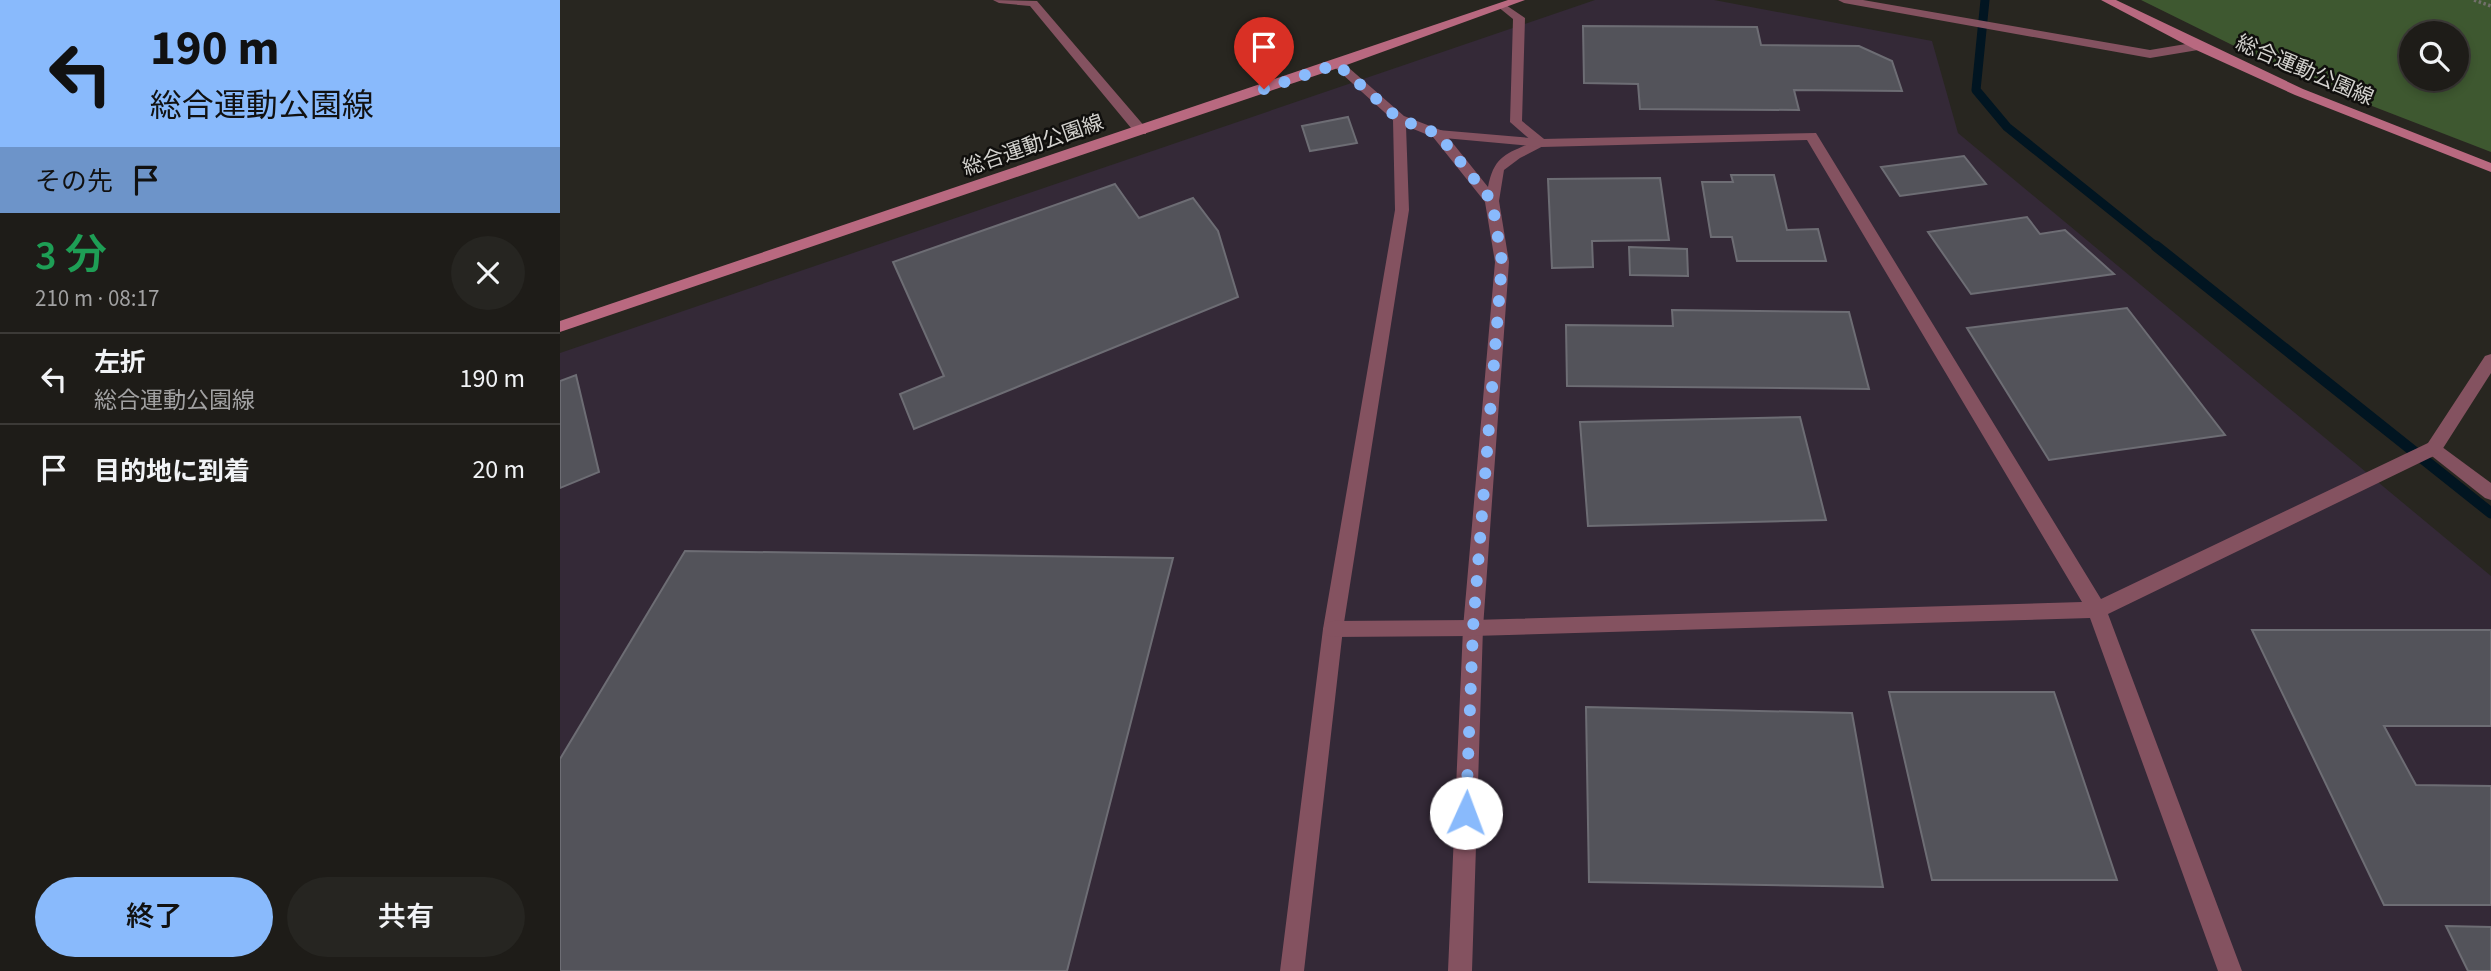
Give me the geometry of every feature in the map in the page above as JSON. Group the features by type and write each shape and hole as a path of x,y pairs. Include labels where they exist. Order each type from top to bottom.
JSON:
{"main road":[{"name":"総合運動公園線","path":"560,327 1519,0"},
{"name":"総合運動公園線","path":"2108,0 2198,46 2299,92 2491,168"}],"street":[{"path":"999,0 1033,3 1141,131"},
{"path":"1844,0 2150,54 2198,46"},
{"path":"1503,6 1519,18 1516,122 1542,143"},
{"path":"1337,64 1399,119 1438,134 1542,143 1811,136 2097,610 2230,971"},
{"path":"1292,971 1333,629 1402,210 1399,119"},
{"path":"1438,134 1492,201"},
{"path":"1460,971 1473,628 1502,262 1492,201 1497,168 1515,155 1542,143"},
{"path":"1333,629 1473,628 2097,610 2434,448 2491,360"},
{"path":"2434,448 2491,493"}],"path":[{"path":"2474,0 2491,6"}],"shaded area":[{"path":"1595,0 1714,0 1932,41 1958,133 2491,576 2491,971 560,971 560,353"}],"green space":[{"path":"2141,0 2491,0 2491,152 2297,77"}],"building":[{"path":"1583,26 1757,27 1761,45 1859,46 1892,61 1902,91 1794,90 1799,110 1640,109 1638,84 1584,83"},
{"path":"1348,117 1357,143 1310,151 1302,126"},
{"path":"1964,156 1986,184 1900,196 1881,167"},
{"path":"1731,175 1774,175 1787,230 1818,229 1826,261 1737,261 1732,237 1711,237 1702,182 1733,182"},
{"path":"1660,178 1669,240 1592,241 1593,267 1552,268 1548,179"},
{"path":"1115,184 1139,218 1193,198 1218,231 1238,297 914,429 900,394 944,376 893,262"},
{"path":"2027,217 2040,234 2065,230 2114,274 1971,294 1928,232"},
{"path":"1629,247 1687,249 1688,276 1630,275"},
{"path":"2127,308 2225,435 2049,460 1967,328"},
{"path":"1672,310 1849,312 1869,389 1567,386 1566,325 1673,326"},
{"path":"576,375 599,472 560,488 560,381"},
{"path":"1800,417 1826,520 1588,526 1580,422"},
{"path":"685,551 1173,558 1067,971 560,971 560,759"},
{"path":"2252,630 2491,630 2491,726 2384,726 2416,785 2491,786 2491,905 2384,905"},
{"path":"1889,692 2054,692 2117,880 1932,880"},
{"path":"1586,707 1852,713 1883,887 1589,882"},
{"path":"2446,926 2491,927 2491,971 2468,971"}],"waterway":[{"path":"1985,0 1976,90 2007,127 2158,248"},
{"path":"2156,246 2491,513"}],"route":[{"path":"1264,89 1337,64 1399,119 1438,134 1492,201 1502,262 1473,628 1466,813"}]}
